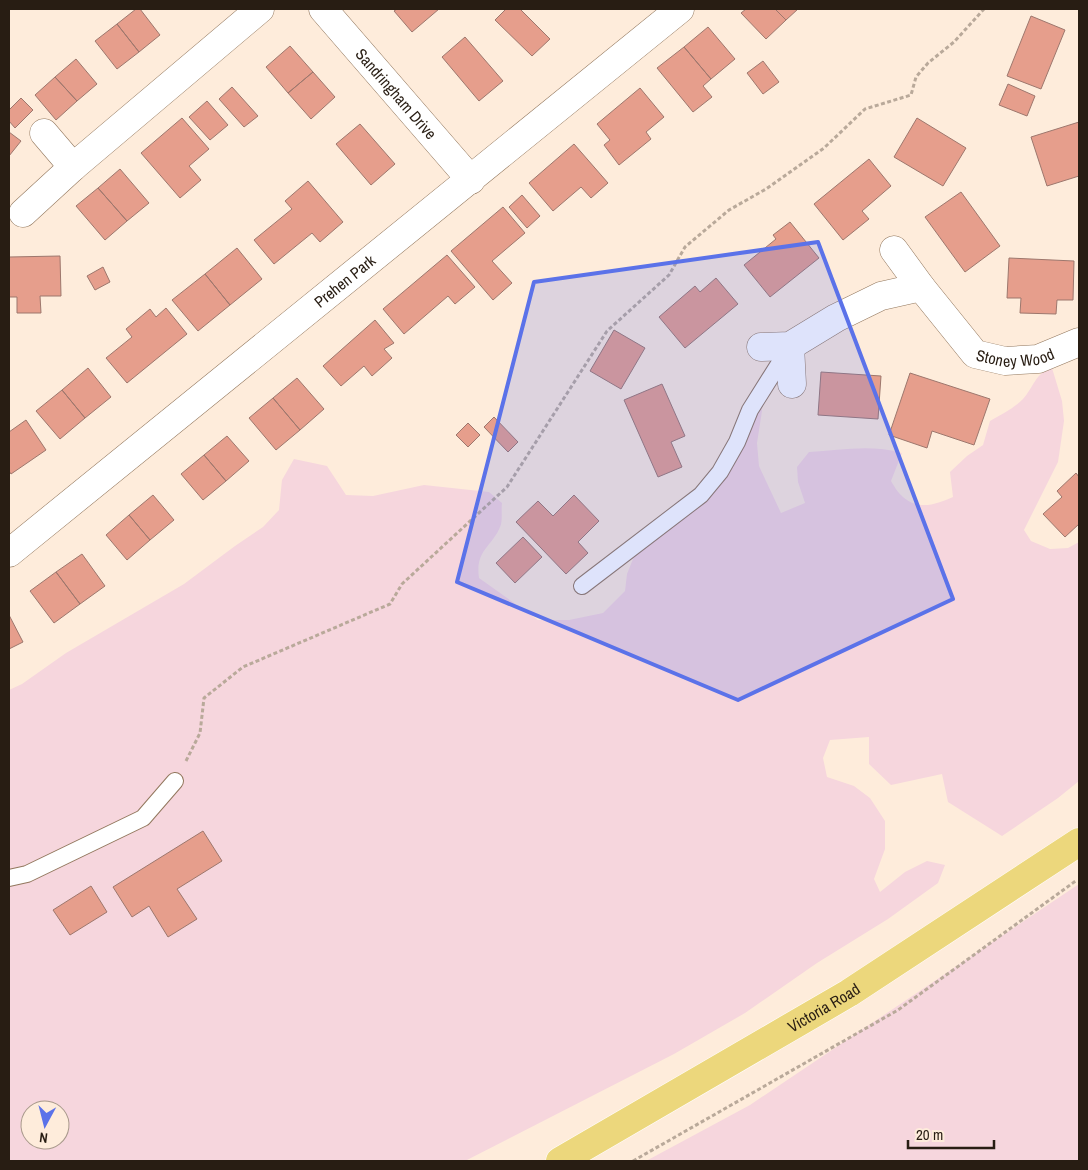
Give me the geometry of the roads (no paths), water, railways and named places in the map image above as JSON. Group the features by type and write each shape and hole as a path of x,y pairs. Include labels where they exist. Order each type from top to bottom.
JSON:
{"highway":[{"name":"Victoria Road","path":"560,1161 849,993 1079,842"}],"street":[{"path":"23,213 72,166 260,9"},
{"name":"Sandringham Drive","path":"323,9 471,180"},
{"name":"Prehen Park","path":"9,553 680,9"},
{"path":"44,133 72,166"},
{"name":"Stoney Wood","path":"894,250 975,354 1006,361 1038,360 1079,342"},
{"path":"761,347 790,346 836,318 881,296 921,287"},
{"path":"790,346 792,384"}],"lane":[{"path":"582,586 701,495 720,472 737,442 750,410 790,346"},
{"path":"9,878 27,874 143,818 175,781"}]}
